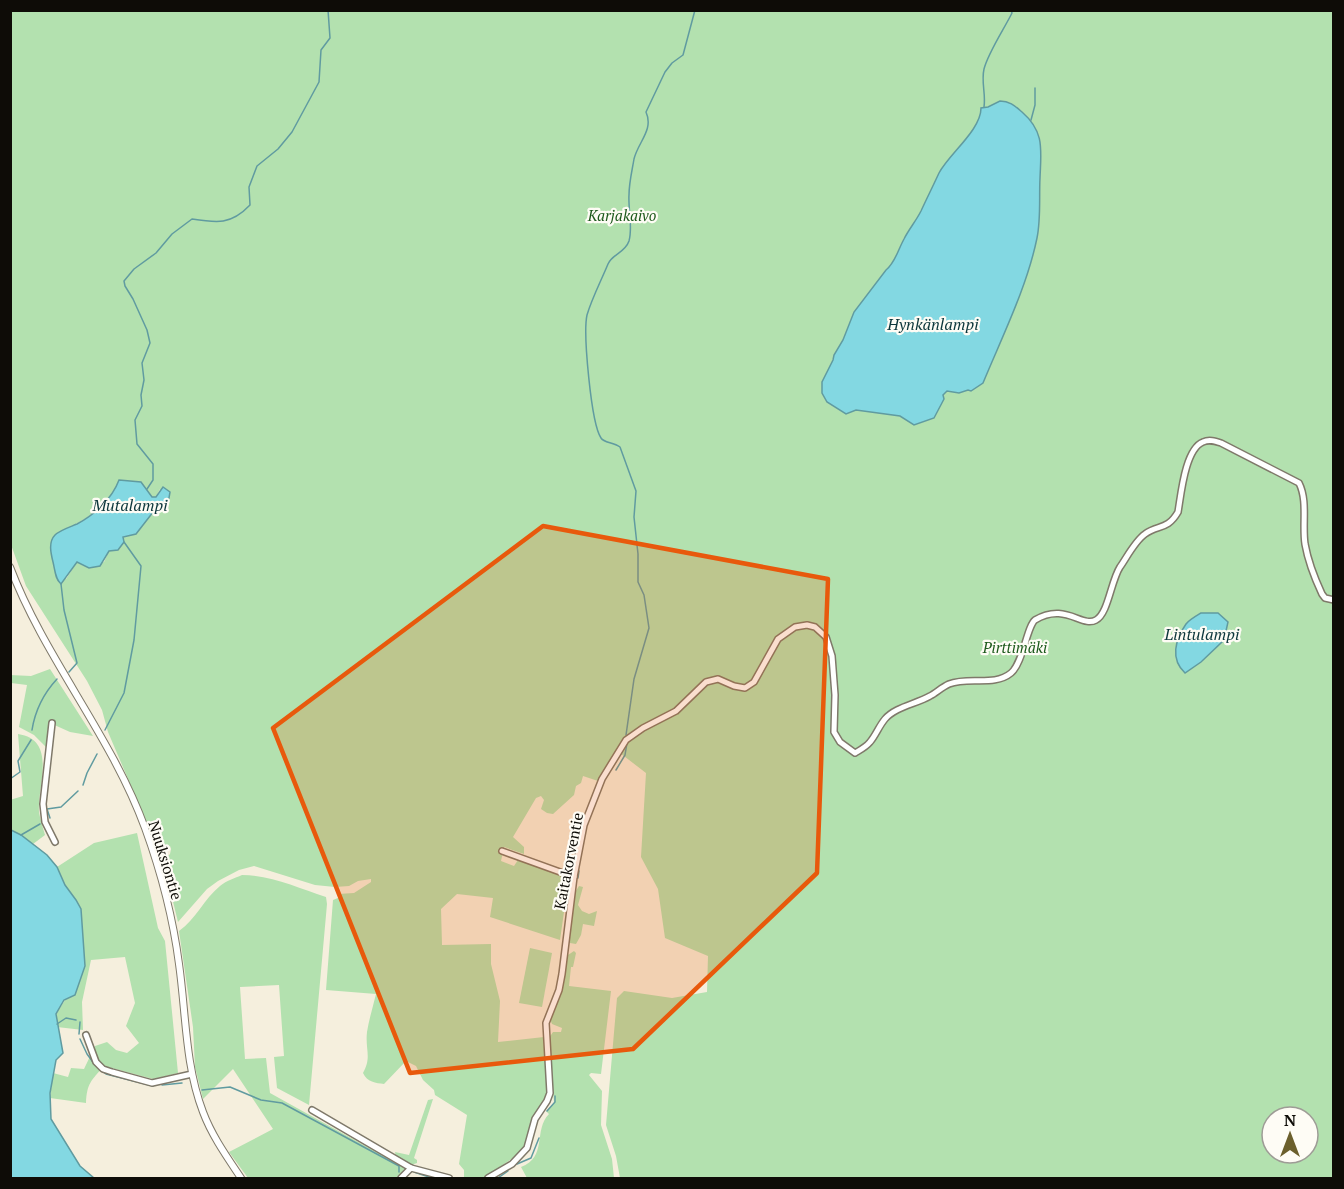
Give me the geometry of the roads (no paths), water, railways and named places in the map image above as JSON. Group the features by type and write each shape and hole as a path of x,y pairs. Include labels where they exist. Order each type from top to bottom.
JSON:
{"street":[{"name":"Kaitakorventie","path":"488,1179 512,1164 527,1148 535,1119 548,1101 550,1093 546,1023 559,990 574,877 584,825 594,797 602,779 626,740 653,722 676,711 706,682 718,679 745,688 754,682 778,639 795,627 807,625 815,627 826,637 832,656 835,695 834,732 840,742 855,753 870,743 886,717 945,686 959,681 992,680 1009,675 1016,668 1027,643 1029,629 1034,621 1053,613 1065,613 1091,622 1098,620 1106,608 1116,572 1143,535 1163,527 1178,512 1192,452 1202,442 1221,443 1299,483 1303,494 1304,532 1308,555 1322,594 1325,598 1334,600"},
{"name":"Nuuksiontie","path":"10,567 39,631 101,734 144,827 165,891 174,930 192,1074 209,1125 241,1179"},
{"path":"52,723 43,804 45,822 55,842"},
{"path":"502,851 574,877"},
{"path":"86,1035 96,1062 103,1069 152,1083 192,1074"},
{"path":"312,1110 411,1168 449,1179"},
{"path":"401,1179 411,1168"}],"water":[{"name":"Hynkänlampi","path":"1000,101 1010,103 1022,112 1038,134 1041,150 1039,223 1027,275 983,383 971,391 959,393 947,391 943,395 944,399 934,418 914,425 900,416 856,410 846,414 827,402 822,393 822,382 854,312 892,264 939,173 976,125 981,108"},
{"name":"Mutalampi","path":"119,480 141,482 152,497 156,497 163,487 170,492 169,498 166,503 157,507 136,534 123,537 124,542 118,550 109,551 100,566 89,568 77,562 61,584 56,577 51,555 53,538 96,511 112,494"},
{"name":"Lintulampi","path":"1201,613 1218,613 1228,622 1224,640 1201,662 1185,673 1177,662 1177,643 1186,624"},
{"path":"11,830 47,855 57,867 65,885 81,909 85,966 75,995 64,1000 56,1014 63,1053 56,1060 50,1093 51,1119 80,1166 94,1178 11,1178"}],"waterway":[{"path":"147,489 153,480 153,464 137,444 135,420 142,406 141,395 144,380 142,363 150,343 147,330 124,281 134,269 156,253 172,234 192,219 223,221 243,212 250,205 249,187 257,166 278,149 292,132 319,82 321,50 330,38 328,10"},
{"path":"626,735 634,679 649,628 644,595 638,582 634,517 636,491 620,447 602,440 597,429 589,378 586,325 589,309 608,264 629,241 631,230 630,182 634,159 647,130 646,112 665,72 683,55 695,10"},
{"path":"984,107 984,69 1012,13 1011,10"},
{"path":"1031,120 1035,105 1035,88"},
{"path":"105,730 124,693 134,640 141,566 124,542"},
{"path":"61,584 64,610 77,663 69,672"},
{"path":"32,730 41,703 57,679"},
{"path":"10,779 20,772 18,761 31,740"},
{"path":"616,770 625,755 627,743"},
{"path":"83,785 97,754"},
{"path":"50,818 47,809 61,807 78,791"},
{"path":"21,835 40,824"},
{"path":"578,878 579,871"},
{"path":"57,1024 66,1018 76,1020"},
{"path":"79,1034 80,1022"},
{"path":"80,1039 95,1065"},
{"path":"102,1071 153,1086"},
{"path":"162,1085 182,1083"},
{"path":"202,1090 230,1087 261,1100 282,1103 399,1166 399,1172"},
{"path":"547,1111 555,1102 555,1096"},
{"path":"517,1164 531,1158 539,1138"},
{"path":"498,1178 508,1171"},
{"path":"414,1172 432,1178"}],"park label":[{"name":"Karjakaivo","path":"622,215"},
{"name":"Pirttimäki","path":"1015,647"}]}
